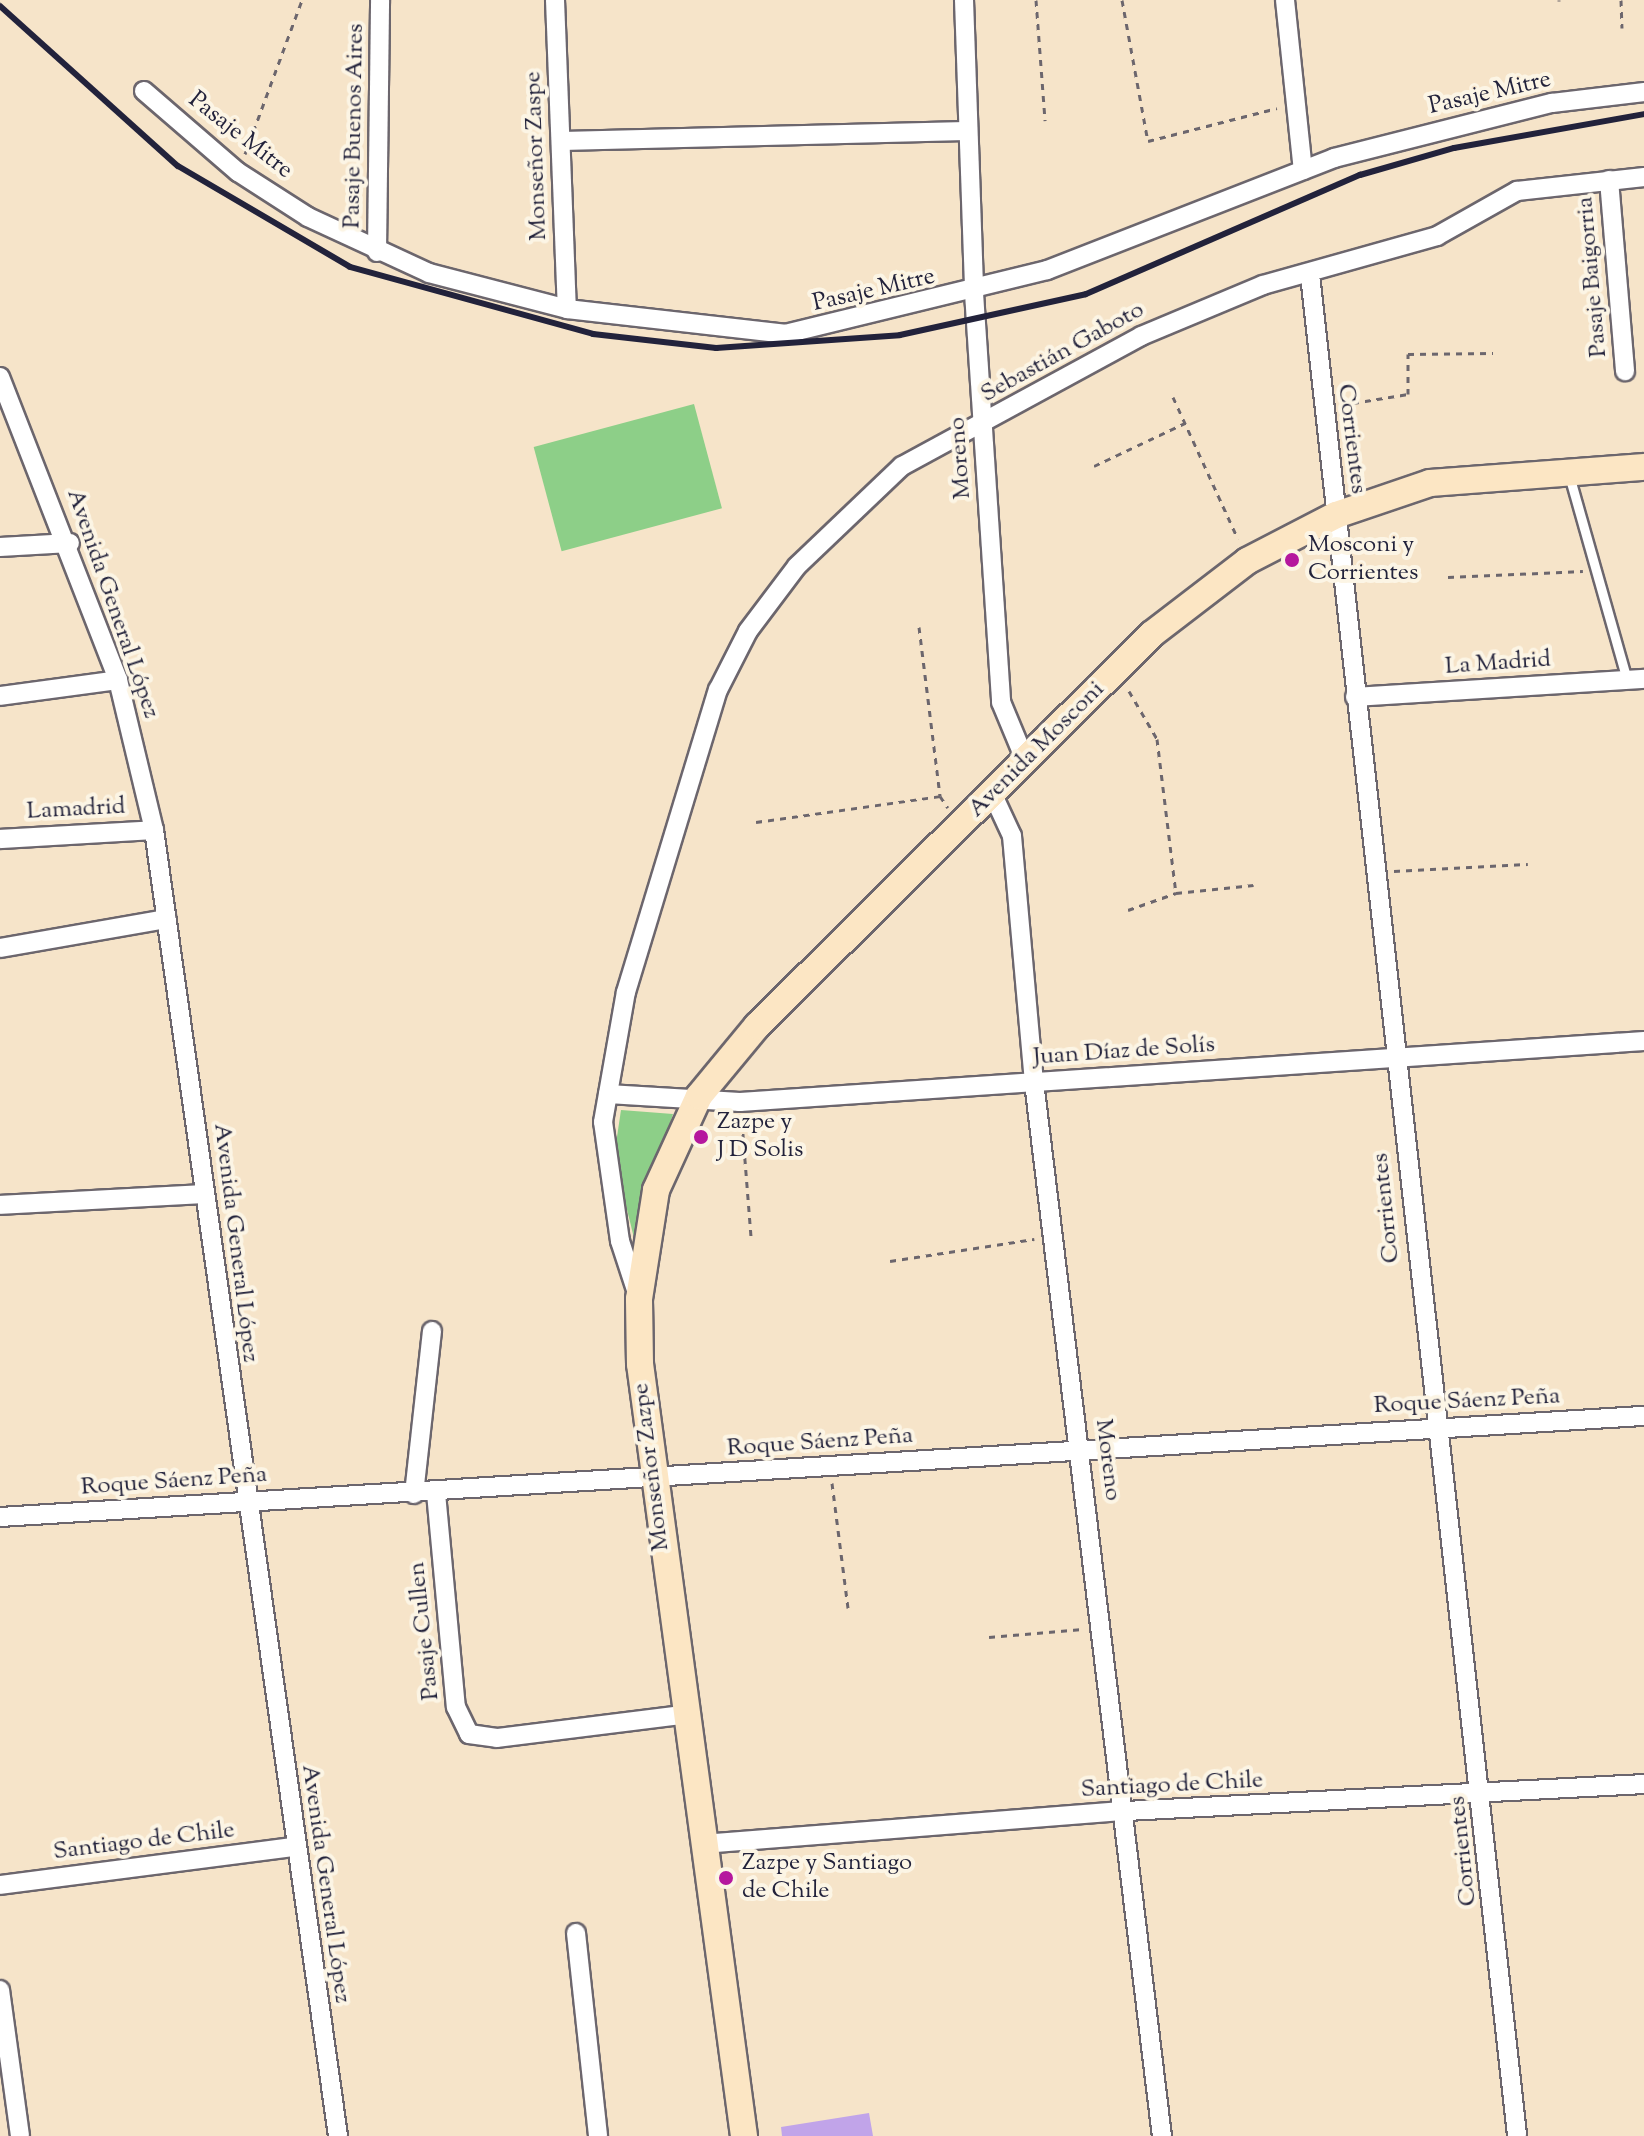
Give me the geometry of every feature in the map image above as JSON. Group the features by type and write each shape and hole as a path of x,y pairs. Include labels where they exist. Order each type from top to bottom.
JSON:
{"street":[{"name":"Pasaje Buenos Aires","path":"377,252 380,0"},
{"name":"Monseñor Zaspe","path":"555,0 567,309"},
{"name":"Moreno","path":"964,0 974,293 1001,702 1026,762"},
{"path":"1285,0 1291,104 1303,170"},
{"name":"Pasaje Mitre","path":"144,91 238,172 377,252 567,309 785,334 974,293 1303,170 1538,107 1644,92"},
{"path":"561,141 967,131"},
{"name":"Sebastián Gaboto","path":"678,805 718,690 748,631 797,566 902,466 1141,336 1263,285 1310,275 1437,236 1517,191 1644,177"},
{"name":"Pasaje Baigorria","path":"1609,180 1625,371"},
{"name":"Corrientes","path":"1310,275 1321,408 1336,515 1436,1429 1483,1795 1517,2136"},
{"name":"Avenida General López","path":"0,377 4,396 70,543 118,680 154,830 244,1500 338,2136"},
{"name":"Avenida Mosconi","path":"639,1299 656,1190 699,1096 757,1026 961,828 1117,670 1201,592 1247,561 1336,515 1430,483 1644,467"},
{"path":"0,547 70,543"},
{"name":"La Madrid","path":"1355,697 1636,679"},
{"path":"0,696 118,680"},
{"name":"Moreno","path":"993,795 1012,836 1034,1082 1126,1811 1162,2136"},
{"name":"Monseñor Zazpe","path":"678,805 626,992 608,1094 606,1155 620,1241 639,1299 653,1479 682,1715 744,2136"},
{"name":"Lamadrid","path":"0,839 154,830"},
{"path":"0,948 167,919"},
{"name":"Juan Díaz de Solís","path":"608,1094 699,1096 740,1102 1644,1041"},
{"path":"0,1205 205,1194"},
{"path":"414,1494 432,1331"},
{"name":"Roque Sáenz Peña","path":"0,1517 244,1500 436,1493 653,1479 1081,1446 1644,1416"},
{"name":"Pasaje Cullen","path":"436,1493 456,1707 469,1734 497,1738 682,1715"},
{"name":"Santiago de Chile","path":"702,1844 1126,1811 1483,1795 1644,1784"},
{"name":"Santiago de Chile","path":"0,1885 294,1847"},
{"path":"576,1933 598,2136"},
{"path":"0,1990 20,2136"}],"lane":[{"path":"1568,471 1636,679"}],"path":[{"path":"238,172 302,0"},
{"path":"1036,0 1045,121"},
{"path":"1122,0 1148,141 1291,104"},
{"path":"1621,0 1622,28"},
{"path":"1321,408 1408,394 1408,354 1493,353"},
{"path":"1173,397 1247,561"},
{"path":"1094,466 1185,423"},
{"path":"1448,577 1525,568 1599,571"},
{"path":"919,627 940,796 961,828"},
{"path":"1117,670 1157,739 1176,893"},
{"path":"756,822 940,796"},
{"path":"1374,872 1528,864"},
{"path":"1128,910 1176,893 1254,885"},
{"path":"740,1102 751,1237"},
{"path":"890,1261 1053,1234"},
{"path":"830,1467 848,1608"},
{"path":"989,1637 1103,1627"}],"green space":[{"path":"694,404 722,508 562,551 534,447"},
{"path":"621,1110 673,1114 634,1238 614,1157"}],"building":[{"path":"869,2113 873,2136 782,2136 781,2127"}],"railway":[{"path":"0,6 178,166 350,267 593,334 716,348 900,335 1086,294 1360,175 1454,148 1644,114"}],"place":[{"name":"Mosconi y Corrientes","path":"1292,560"},
{"name":"Zazpe y J D Solis","path":"701,1137"},
{"name":"Zazpe y Santiago de Chile","path":"726,1878"}]}
